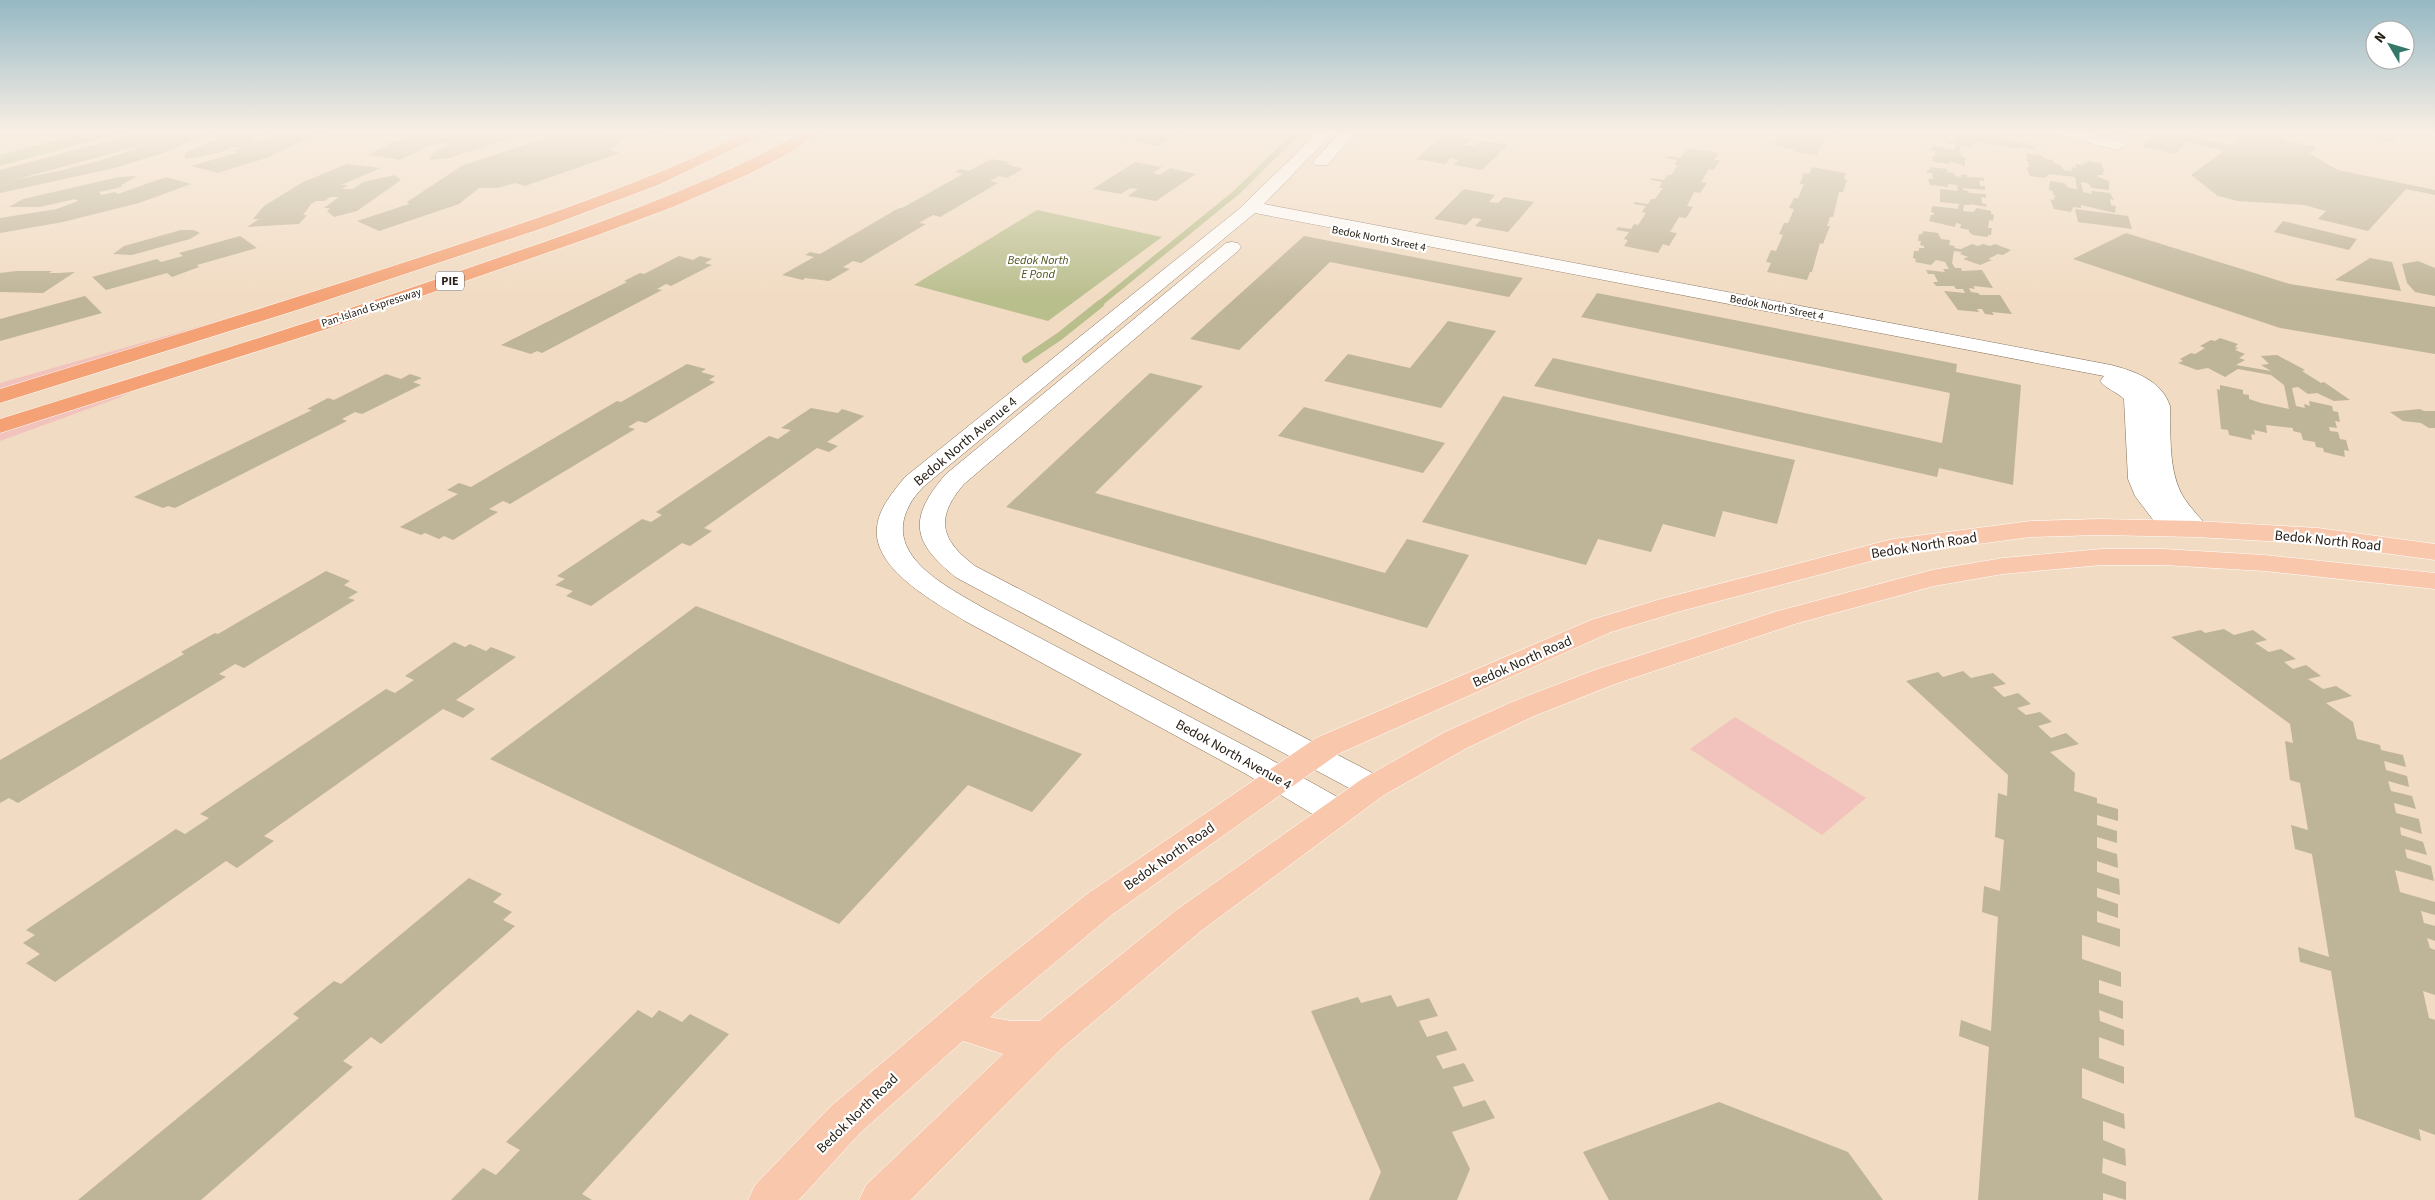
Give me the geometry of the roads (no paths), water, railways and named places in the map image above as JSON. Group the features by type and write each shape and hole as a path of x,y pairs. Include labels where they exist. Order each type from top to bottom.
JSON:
{"highway":[{"name":"Pan-Island Expressway","path":"0,396 430,261 638,187"},
{"name":"Pan-Island Expressway","path":"0,426 170,373 470,275 585,234 702,187"},
{"path":"0,383 430,261"},
{"path":"0,441 119,399 170,373"}],"main road":[{"name":"Bedok North Road","path":"770,1200 845,1120 960,1018 1100,904 1279,778 1327,746 1601,626 1671,605 1893,547 2031,529 2184,529 2318,536 2435,552"},
{"name":"Bedok North Road","path":"881,1200 1047,1037 1188,921 1373,787 1456,740 1514,713 1605,677 1788,617 1932,578 2003,566 2102,558 2163,557 2264,563 2435,581"},
{"path":"960,1018 977,1031 999,1038 1047,1037"}],"street":[{"name":"Bedok North Avenue 4","path":"1284,187 1262,215 955,479 936,502 932,514 931,527 934,539 941,551 966,572 1314,754 1373,787"},
{"name":"Bedok North Avenue 4","path":"1262,215 914,482 898,503 892,518 890,533 893,548 901,562 913,576 930,588 976,615 1279,778 1336,812"},
{"name":"Bedok North Street 4","path":"1262,215 2101,377 2125,388 2135,398 2140,479 2147,496 2184,529"}],"water":[{"name":"Bedok North E Pond","path":"1037,210 1162,237 1048,321 914,285"}],"waterway":[{"path":"1098,305 1242,187"},
{"path":"1026,359 1060,336 1100,304"}]}
